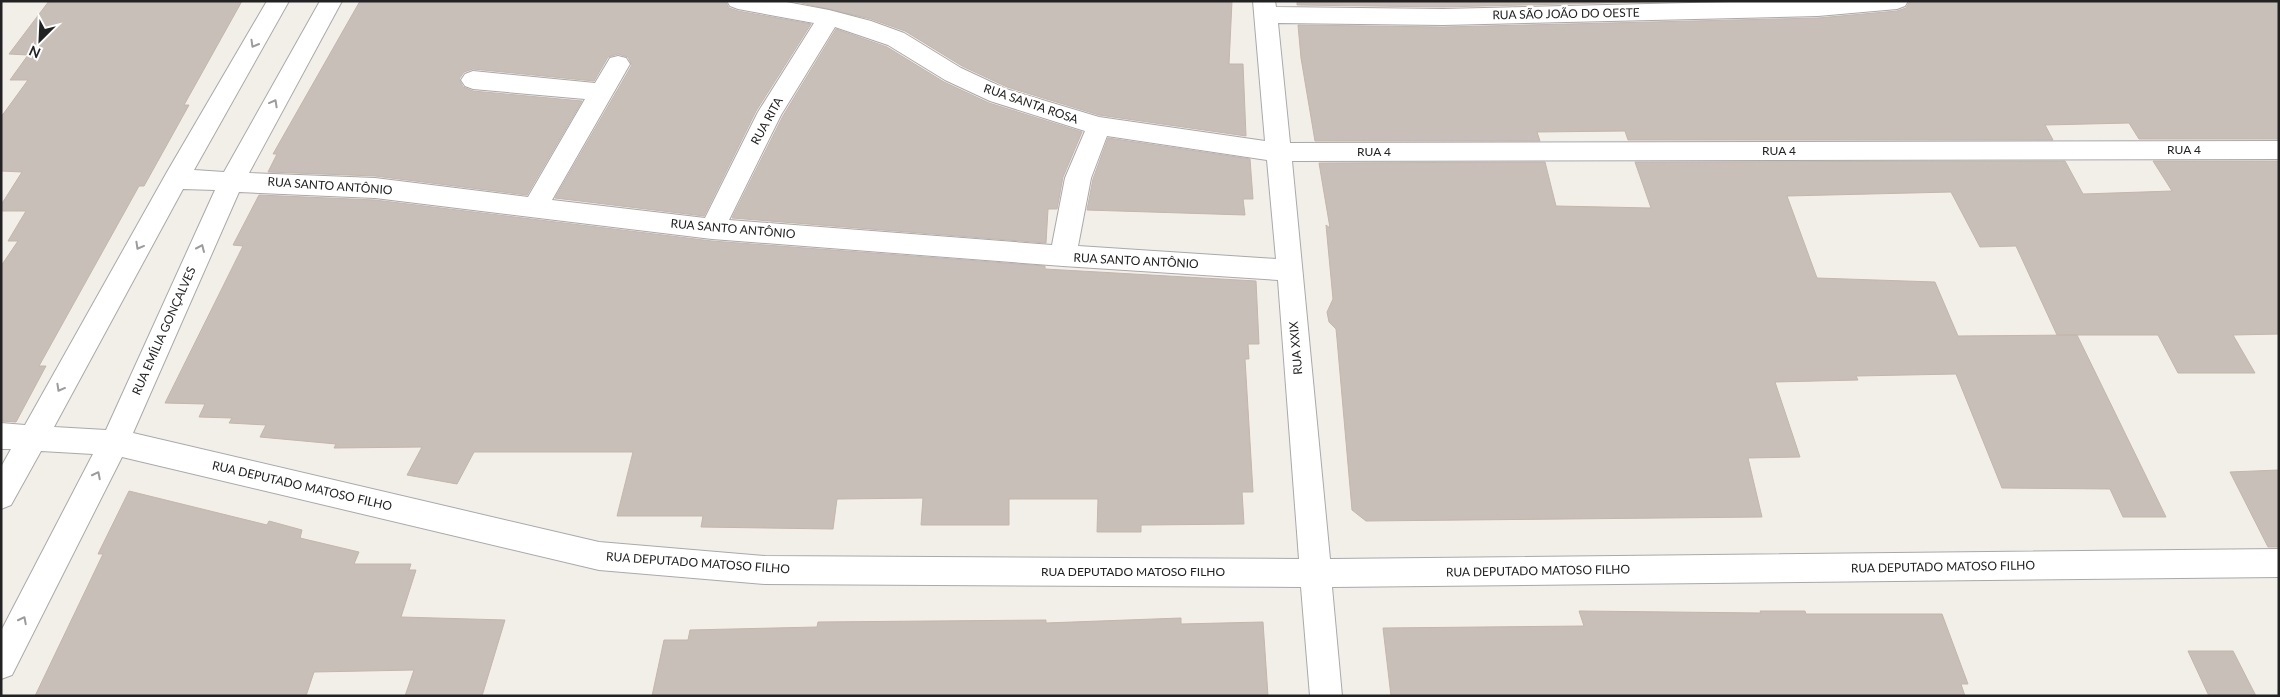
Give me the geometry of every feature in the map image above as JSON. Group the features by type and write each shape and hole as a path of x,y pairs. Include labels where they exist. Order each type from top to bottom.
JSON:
{"street":[{"path":"1,496 176,179 278,1"},
{"name":"RUA EMÍLIA GONÇALVES","path":"1,664 114,443 232,180 331,1"},
{"name":"RUA SANTA ROSA","path":"738,1 829,18 863,27 896,40 954,74 998,95 1099,126 1278,152"},
{"name":"RUA SÃO JOÃO DO OESTE","path":"1265,8 1443,17 1818,8 1897,1"},
{"name":"RUA XXIX","path":"1265,8 1290,270 1326,696"},
{"name":"RUA RITA","path":"712,228 770,112 829,18"},
{"path":"534,208 618,64"},
{"path":"473,80 602,92"},
{"path":"1063,256 1078,178 1099,126"},
{"name":"RUA 4","path":"1278,152 2279,150"},
{"name":"RUA SANTO ANTÔNIO","path":"176,179 232,180 375,188 712,228 1063,256 1290,270"},
{"name":"RUA DEPUTADO MATOSO FILHO","path":"1,436 114,443 599,556 765,570 1316,573 2279,563"}],"building":[{"path":"49,1 242,1 184,105 189,105 144,186 139,186 39,366 46,366 16,422 1,421 1,266 18,241 8,241 26,211 1,211 1,205 22,172 1,171 1,117 28,80 10,80 28,55 9,54"},
{"path":"360,1 725,1 729,8 738,11 811,24 756,111 704,216 555,198 632,65 628,57 618,54 608,57 594,81 473,69 464,72 459,79 463,87 473,91 582,101 527,195 375,176 268,172 277,154 273,154"},
{"path":"793,1 1232,1 1229,64 1243,64 1246,136 1099,115 1007,87 962,66 905,31 871,19"},
{"path":"1297,1 1685,1 1443,7 1297,5"},
{"path":"1910,1 2279,1 2279,139 2139,139 2129,123 2045,125 2053,140 1628,140 1625,131 1537,132 1540,141 1315,141 1301,58 1298,25 1443,27 1818,18 1897,11 1906,8"},
{"path":"836,29 887,47 944,82 989,103 1082,132 1063,177 1057,209 1048,209 1046,243 732,218 783,116"},
{"path":"1108,138 1250,159 1253,199 1243,199 1245,215 1087,210 1093,179"},
{"path":"2065,161 2083,194 2172,191 2153,161 2279,161 2279,334 2233,335 2255,373 2178,373 2158,335 2077,335 2166,517 2123,517 2110,489 2002,488 1956,374 1856,376 1858,380 1775,382 1800,457 1748,458 1762,517 1366,521 1352,510 1336,329 1329,322 1327,312 1333,299 1326,225 1330,228 1319,163 1545,162 1556,206 1651,208 1635,162","holes":["1951,192 1980,247 2016,246 2057,335 2077,335 1958,336 1935,282 1817,278 1787,196"]},
{"path":"259,195 375,200 712,241 1045,266 1045,269 1256,281 1259,344 1248,344 1249,359 1245,359 1253,492 1242,492 1244,524 1141,525 1141,532 1097,532 1098,499 1009,499 1009,525 921,525 923,498 837,499 833,529 701,527 703,516 617,516 633,452 474,452 457,484 407,475 422,447 334,448 336,444 260,437 266,425 229,423 232,418 199,417 205,404 165,403 243,246 233,245"},
{"path":"2279,470 2279,547 2268,547 2230,472"},
{"path":"129,491 267,525 269,521 302,530 300,538 359,552 354,564 411,564 409,570 416,570 401,617 505,620 482,696 405,696 414,670 314,672 306,696 35,696 103,554 98,554"},
{"path":"1579,611 1761,613 1760,611 1805,611 1806,614 1942,614 1968,684 1961,684 1965,696 1391,696 1383,628 1584,626"},
{"path":"1181,618 1181,624 1263,622 1268,696 652,696 664,640 688,640 690,630 817,627 818,622 1046,620 1046,623"},
{"path":"2188,651 2233,651 2256,696 2209,696"}]}
